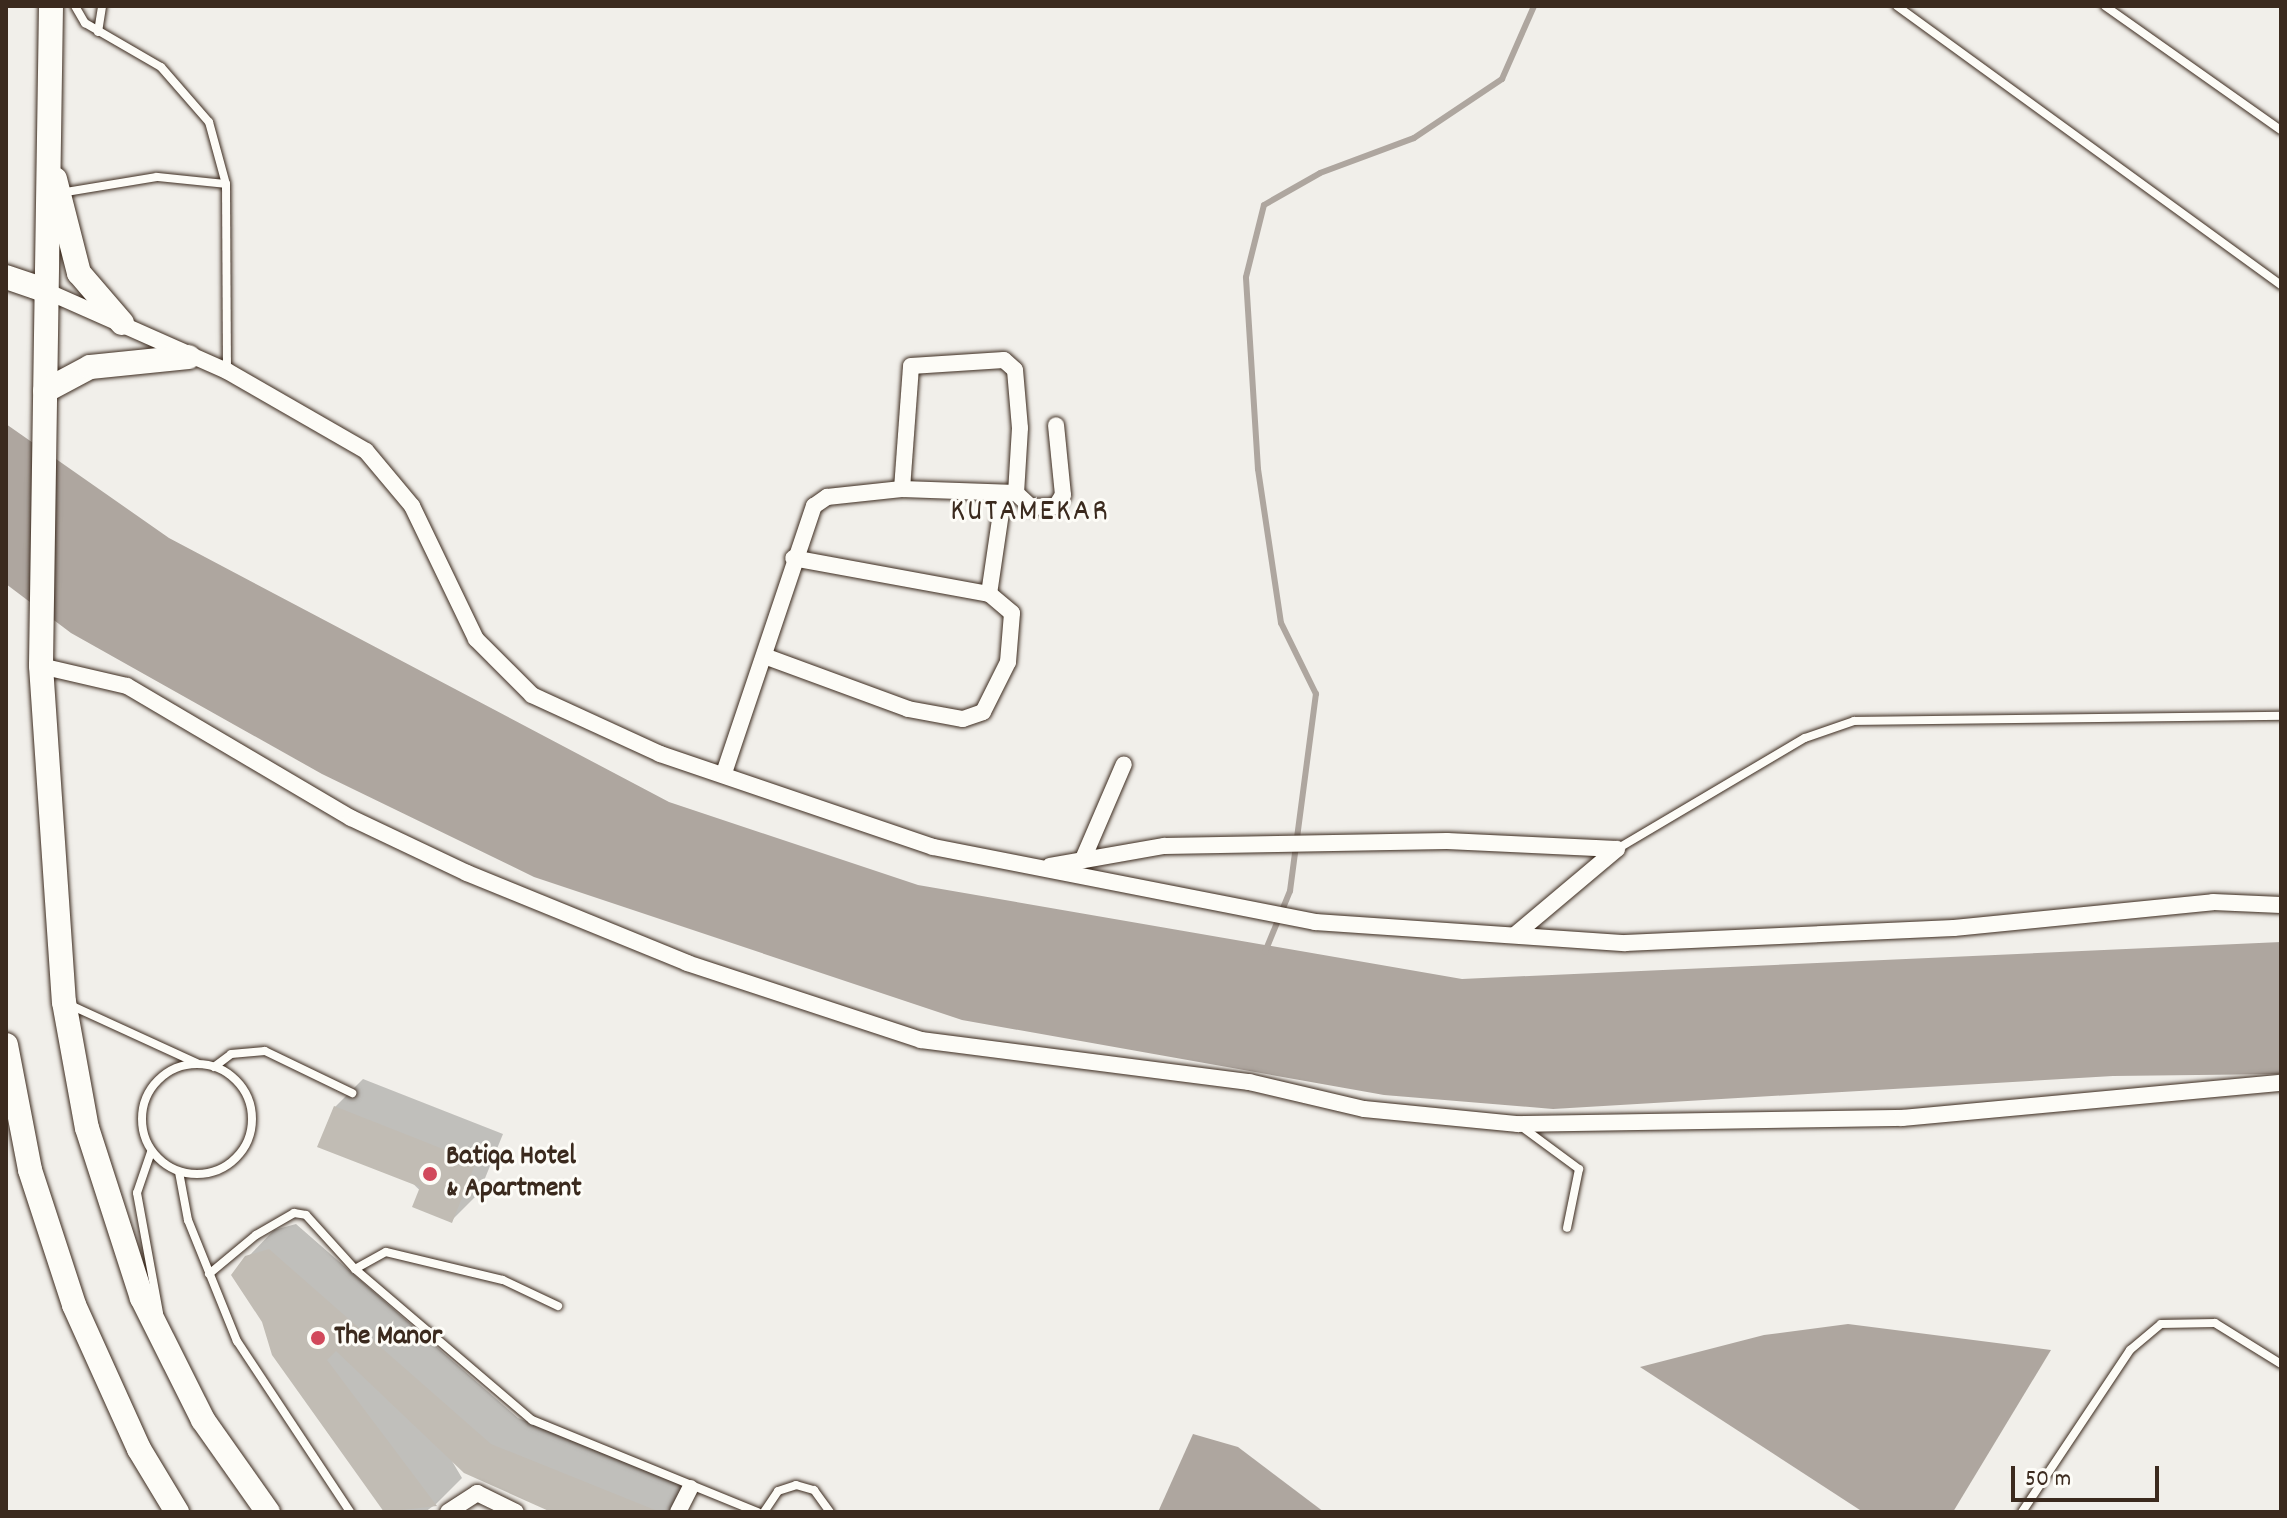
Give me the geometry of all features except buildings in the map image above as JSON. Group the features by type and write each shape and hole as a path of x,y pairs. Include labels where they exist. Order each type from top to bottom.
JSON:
{"street":[{"path":"51,6 44,133 45,399 41,666 64,1002 117,1233 166,1353 268,1512"},
{"path":"44,133 79,273 122,323"},
{"path":"6,277 122,323 188,357 227,371 366,451 394,480 498,668 578,719 848,822 1040,868 1315,922 1625,943 1954,928 2213,902 2281,905"},
{"path":"45,399 90,367 188,357"},
{"path":"902,489 911,366 1004,360 1015,370 1020,428 989,594"},
{"path":"724,773 767,657 793,558 814,506 827,497 902,489 1010,493 1031,507 1061,502 1056,425"},
{"path":"767,657 908,709 974,718 998,689 1015,628 1007,603 989,594 793,558"},
{"path":"41,666 127,686 351,818 467,873 687,963 846,1017 952,1045 1249,1082 1364,1109 1518,1124 1902,1118 2281,1083"},
{"path":"1083,859 1124,764"},
{"path":"1040,868 1123,849 1243,845 1317,843 1617,849"},
{"path":"1516,934 1617,849"},
{"path":"6,1045 30,1170 74,1305 125,1422 177,1512"},
{"path":"678,1512 690,1488"},
{"path":"448,1512 477,1493 516,1512"}],"lane":[{"path":"75,6 98,32 161,67 190,94 209,122 226,184 227,371"},
{"path":"98,32 102,6"},
{"path":"1897,6 2281,285"},
{"path":"2105,6 2281,130"},
{"path":"58,193 157,177 226,184"},
{"path":"1617,849 1805,738 1854,721 2281,716"},
{"path":"64,1002 197,1063 214,1067 244,1090 251,1127 225,1166 179,1172"},
{"path":"214,1067 231,1054 265,1051 352,1093"},
{"path":"166,1353 137,1193 151,1152 141,1120 147,1095 163,1077 197,1063"},
{"path":"1518,1124 1579,1169 1567,1228"},
{"path":"151,1152 179,1172 209,1274 237,1341 350,1512"},
{"path":"209,1274 294,1213 317,1223 355,1269 532,1420 690,1488 761,1512 778,1491 796,1485 814,1490 830,1512"},
{"path":"355,1269 386,1252 503,1280 558,1306"},
{"path":"2022,1512 2130,1350 2161,1324 2215,1323 2281,1364"}],"shaded area":[{"path":"6,424 169,538 669,802 918,885 1462,979 2281,942 2281,1074 2113,1076 1553,1109 1384,1095 962,1020 534,877 322,774 71,633 6,584"},
{"path":"1848,1324 2051,1350 1953,1512 1863,1512 1640,1367 1764,1335"},
{"path":"1193,1434 1238,1447 1324,1512 1158,1512"}],"waterway":[{"path":"1265,952 1290,891 1316,694 1281,623 1258,469 1246,277 1264,205 1320,173 1414,138 1502,79 1534,6"}],"place":[{"name":"Batiqa Hotel & Apartment","path":"430,1174"},
{"name":"The Manor","path":"318,1338"}],"district":[{"name":"KUTAMEKAR","path":"1030,513"}]}
